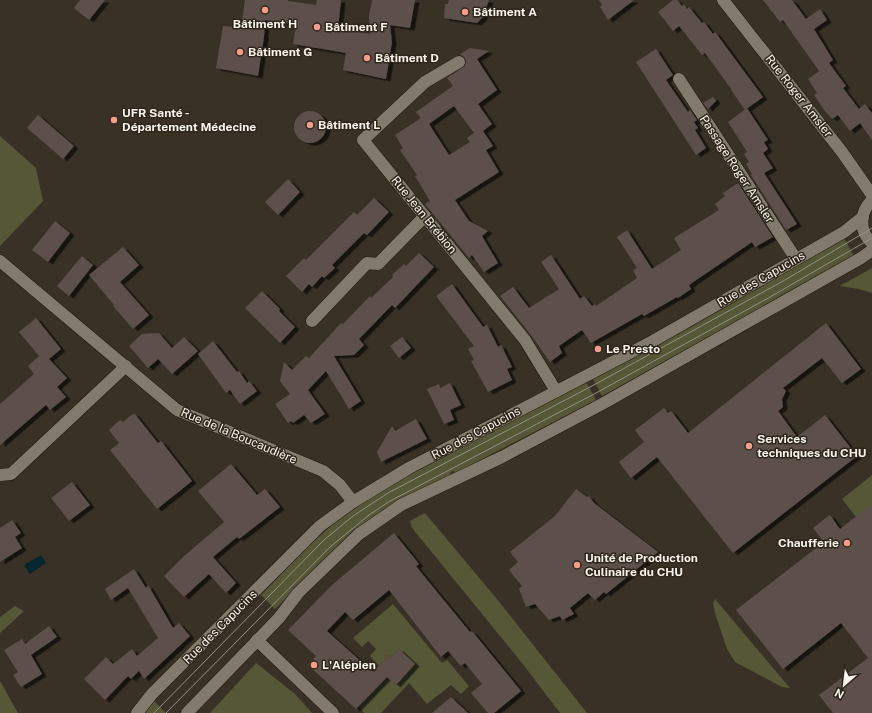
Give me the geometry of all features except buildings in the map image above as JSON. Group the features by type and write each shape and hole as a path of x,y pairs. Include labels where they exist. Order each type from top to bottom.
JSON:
{"street":[{"name":"Rue Roger Amsler","path":"723,0 842,152 872,195"},
{"name":"Rue Jean Brébion","path":"459,62 426,82 363,140 525,340 556,391"},
{"name":"Passage Roger Amsler","path":"679,79 796,259"},
{"name":"Rue des Capucins","path":"137,713 152,694 320,526 353,502 409,468 653,341 844,232 863,217 866,208 872,200"},
{"path":"312,320 367,263 378,264 425,216"},
{"path":"863,217 863,230 872,243"},
{"path":"187,713 279,618 298,593 359,534 401,505 502,457 623,393 861,258 872,250"},
{"name":"Rue de la Boucaudière","path":"0,261 177,410 323,471 340,484 353,502"},
{"path":"0,475 11,474 126,366"},
{"path":"257,640 333,713"}],"green space":[{"path":"0,136 36,168 43,201 0,246"},
{"path":"844,238 854,256 602,396 593,379"},
{"path":"872,268 872,293 840,286"},
{"path":"586,382 596,400 455,473 453,471 450,473 451,475 341,543 275,609 261,595 334,523 368,497 381,492 380,490"},
{"path":"872,475 872,507 871,505 856,517 842,499"},
{"path":"425,513 497,599 587,713 560,713 522,663 412,528 410,521"},
{"path":"715,599 790,688 782,687 735,662 727,649 715,613 713,603"},
{"path":"393,604 442,663 447,660 469,686 461,694 451,685 427,704 409,683 381,713 364,713 359,707 393,670 390,679 396,685 415,664 399,649 392,657 389,655 379,666 370,656 376,649 368,641 362,647 353,638"},
{"path":"15,606 24,611 0,633 0,617"},
{"path":"256,663 295,694 312,713 210,713"},
{"path":"0,681 18,713 0,713"},
{"path":"154,701 166,713 142,713"}],"water":[{"path":"41,555 46,563 30,574 24,565"}],"tram line":[{"path":"154,713 324,540 353,516 388,493 592,386 785,280 872,228"},
{"path":"166,713 330,547 369,515 390,501 596,393 770,297 872,238"}],"place":[{"name":"Bâtiment H","path":"265,10"},
{"name":"Bâtiment A","path":"465,12"},
{"name":"Bâtiment F","path":"317,27"},
{"name":"Bâtiment G","path":"240,52"},
{"name":"Bâtiment D","path":"367,58"},
{"name":"UFR Santé - Département Médecine","path":"114,120"},
{"name":"Bâtiment L","path":"310,125"},
{"name":"Le Presto","path":"598,349"},
{"name":"Services techniques du CHU","path":"749,446"},
{"name":"Chaufferie","path":"847,543"},
{"name":"Unité de Production Culinaire du CHU","path":"577,565"},
{"name":"L'Alépien","path":"314,665"}]}
